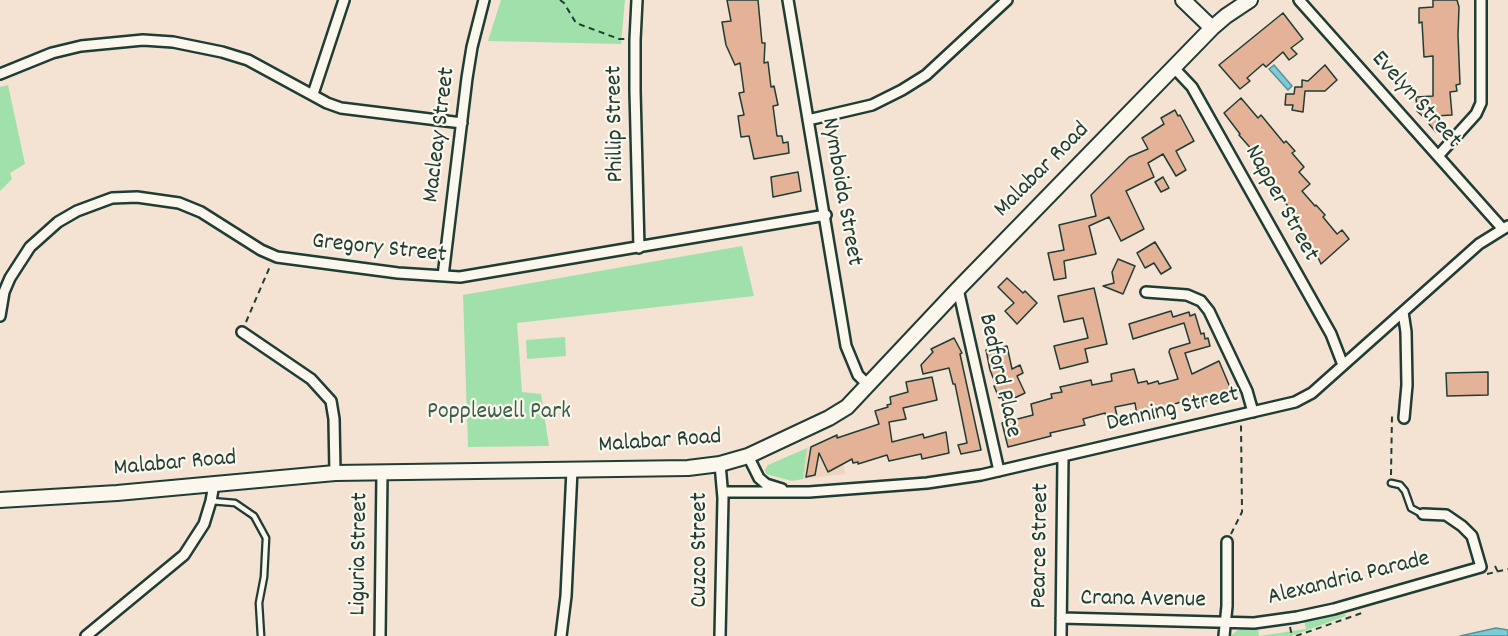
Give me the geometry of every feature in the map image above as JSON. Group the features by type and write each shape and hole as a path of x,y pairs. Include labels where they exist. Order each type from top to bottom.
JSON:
{"main road":[{"path":"1183,0 1212,28"},
{"name":"Malabar Road","path":"0,500 335,473 688,468 720,464 748,456 829,418 847,407 958,289 1212,28 1250,0"}],"street":[{"path":"313,94 344,0"},
{"name":"Macleay Street","path":"443,276 472,47 484,0"},
{"name":"Phillip Street","path":"637,0 635,40 639,248"},
{"name":"Nymboida Street","path":"788,0 826,215 846,346 858,375 868,386"},
{"path":"808,120 872,105 902,90 926,75 1007,0"},
{"name":"Evelyn Street","path":"1299,0 1438,156 1505,227"},
{"path":"1438,156 1476,114 1481,103 1481,0"},
{"path":"0,74 52,53 81,46 113,41 153,40 198,47 248,60 327,103 341,108 462,123"},
{"name":"Napper Street","path":"1174,68 1192,87 1331,334 1343,364"},
{"name":"Gregory Street","path":"0,316 5,278 30,247 58,222 112,198 137,197 179,203 201,212 261,250 277,257 398,273 460,277 826,215"},
{"name":"Denning Street","path":"723,492 809,492 927,483 1063,457 1294,402 1312,393 1479,244 1505,227"},
{"name":"Bedford Place","path":"958,289 999,471"},
{"path":"1146,292 1187,295 1202,301 1247,391 1253,412"},
{"path":"1403,312 1406,332 1407,385 1404,418"},
{"path":"242,333 311,379 331,401 334,419 335,473"},
{"name":"Denning Street","path":"748,456 759,478 766,484 787,491"},
{"name":"Pearce Street","path":"1061,636 1063,457"},
{"name":"Cuzco Street","path":"720,464 723,492 720,636"},
{"path":"561,636 566,596 572,470"},
{"name":"Liguria Street","path":"380,636 382,473"},
{"path":"86,636 184,555 204,524 212,501 214,484"},
{"name":"Alexandria Parade","path":"1225,622 1254,622 1306,615 1481,567 1473,536 1446,515 1423,514"},
{"path":"1224,636 1227,542"},
{"name":"Crana Avenue","path":"1061,618 1225,622"}],"lane":[{"path":"1391,483 1400,485 1405,491 1411,508 1423,514"},
{"path":"212,501 235,503 254,516 266,538 260,603 261,636"}],"path":[{"path":"560,0 576,23 619,39 635,40"},
{"path":"250,315 267,273"},
{"path":"1227,542 1242,512 1241,415"},
{"path":"1391,483 1392,415"},
{"path":"1495,566 1498,572"}],"shaded area":[{"path":"838,434 845,474 803,479 807,448"}],"green space":[{"path":"501,0 625,0 621,44 488,41"},
{"path":"8,85 25,164 10,173 12,179 0,191 0,87"},
{"name":"Popplewell Park","path":"742,246 754,296 517,323 522,392 541,394 549,446 468,447 463,295"},
{"path":"565,337 566,356 527,359 526,340"},
{"path":"807,448 803,479 792,481 766,474 765,470 768,465"},
{"path":"1345,614 1346,616 1291,636 1259,636 1306,629 1304,620"},
{"path":"1258,628 1259,636 1230,636 1238,630"}],"water":[{"path":"1274,65 1292,86 1288,90 1269,69"},
{"path":"1496,628 1508,630 1508,636 1460,636"}],"building":[{"path":"727,0 758,0 762,43 765,43 764,63 768,62 771,87 774,86 778,105 773,106 777,136 782,136 783,143 788,142 789,153 754,159 749,136 741,137 738,116 744,115 739,93 744,92 740,63 735,65 726,45 722,22 731,21"},
{"path":"1433,0 1457,0 1459,7 1460,84 1456,85 1457,91 1450,92 1452,115 1436,116 1448,132 1444,136 1438,130 1436,132 1417,111 1416,97 1433,96 1433,56 1424,57 1419,8 1433,7"},
{"path":"1283,13 1303,39 1291,48 1297,54 1289,60 1283,52 1266,67 1263,64 1247,78 1250,81 1240,89 1219,65"},
{"path":"1325,65 1337,80 1325,91 1305,91 1303,112 1292,110 1293,105 1285,105 1286,94 1294,94 1295,87 1302,87 1302,80 1308,81"},
{"path":"1241,98 1258,118 1261,115 1284,143 1286,141 1295,151 1292,153 1304,167 1299,172 1310,184 1302,191 1325,215 1323,217 1337,234 1342,230 1349,239 1321,264 1316,253 1303,240 1307,236 1296,224 1298,222 1287,209 1289,207 1270,186 1267,180 1270,178 1258,165 1262,161 1239,135 1224,113"},
{"path":"1175,110 1194,141 1176,151 1186,170 1176,176 1163,154 1148,163 1154,177 1126,191 1144,229 1121,241 1109,217 1089,226 1096,254 1064,261 1066,278 1054,280 1048,253 1064,250 1059,225 1096,216 1091,195 1129,157 1148,149 1142,138 1164,124 1161,118"},
{"path":"798,172 801,191 773,197 771,177"},
{"path":"1163,177 1169,188 1161,192 1155,182"},
{"path":"1155,242 1171,268 1161,274 1154,263 1145,268 1137,253"},
{"path":"1118,259 1135,266 1123,294 1103,286 1114,283 1112,272"},
{"path":"1007,278 1037,303 1017,324 1005,311 1014,303 998,287"},
{"path":"1094,288 1107,344 1085,349 1088,362 1060,369 1054,346 1088,338 1083,318 1064,322 1058,296"},
{"path":"1171,311 1173,317 1189,312 1190,316 1195,314 1201,334 1204,333 1205,339 1208,338 1210,346 1185,353 1192,374 1219,361 1232,392 1216,395 1217,398 1197,403 1197,406 1189,409 1188,400 1137,415 1135,403 1115,407 1117,416 1112,419 1107,420 1105,413 1083,419 1085,425 1050,433 1051,436 1008,447 1002,423 1033,415 1031,404 1052,398 1051,394 1062,392 1060,387 1091,380 1092,385 1112,381 1111,374 1134,369 1138,383 1147,381 1148,384 1158,381 1159,384 1178,379 1169,352 1170,349 1190,343 1184,323 1133,339 1129,324"},
{"path":"954,338 962,353 960,354 981,450 961,454 958,445 967,443 955,384 953,384 949,368 923,374 921,365 933,352 931,349"},
{"path":"1007,346 1012,369 1020,365 1023,373 1017,376 1025,393 1004,403 994,386 996,385 986,350"},
{"path":"1488,372 1488,395 1447,396 1446,373"},
{"path":"932,377 937,400 903,408 906,419 889,422 892,442 923,434 924,438 946,432 949,453 922,459 921,454 889,461 887,455 858,464 858,462 853,463 852,459 828,472 819,453 815,475 806,477 811,447 837,435 837,438 879,424 875,411 888,407 887,405 891,404 890,397 908,392 906,382"}]}
